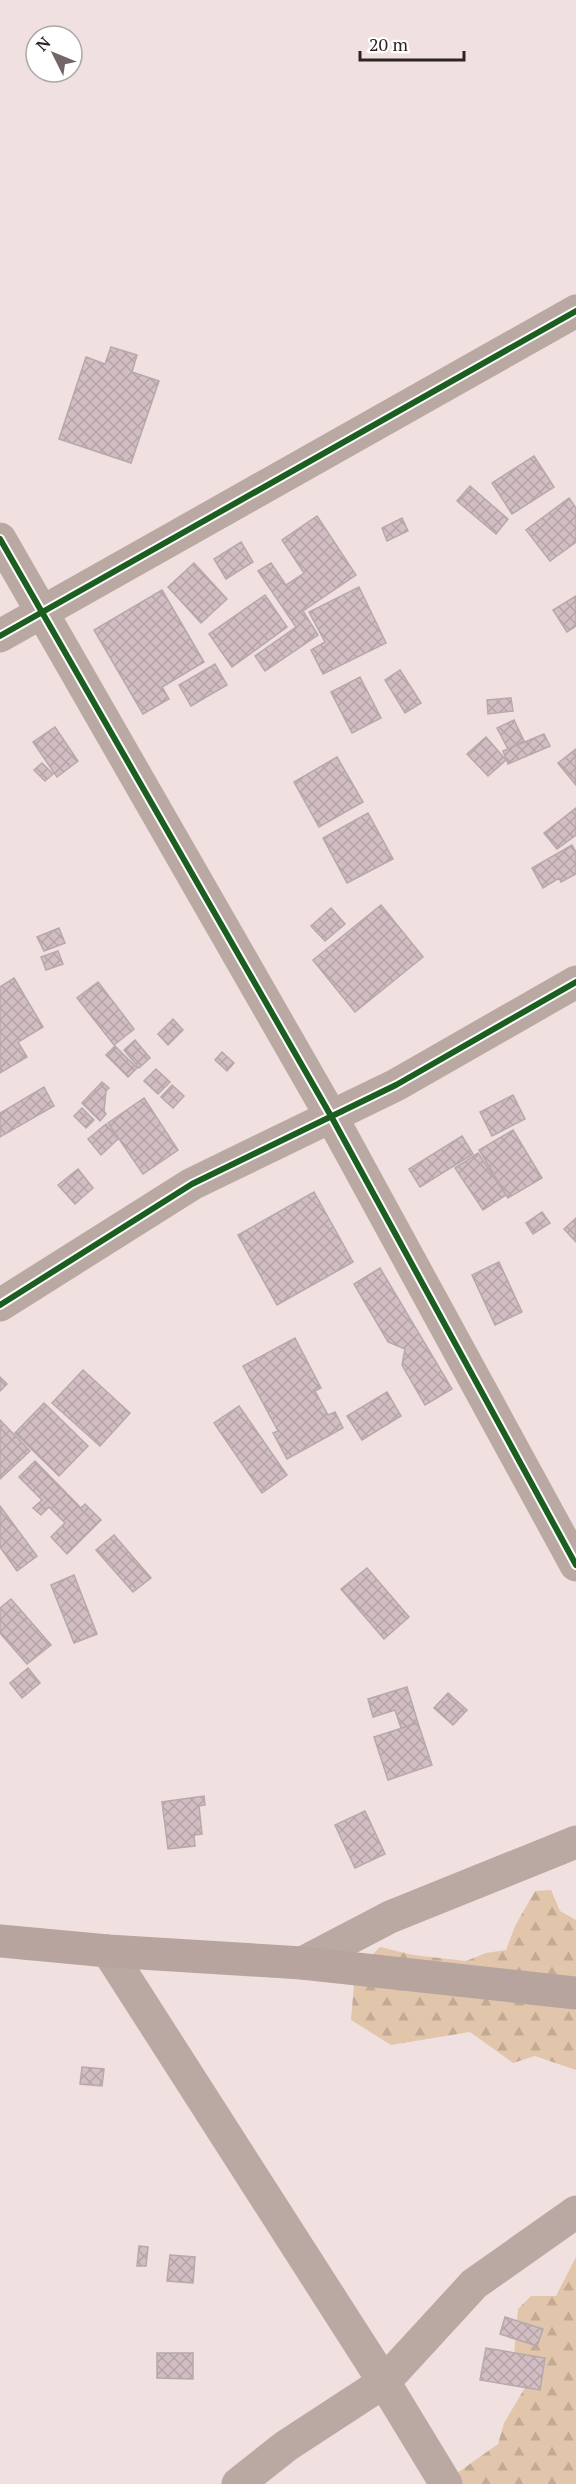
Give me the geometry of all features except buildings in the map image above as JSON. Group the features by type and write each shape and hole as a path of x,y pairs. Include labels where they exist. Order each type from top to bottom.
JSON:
{"highway":[{"path":"0,1941 108,1951 302,1963 576,1993"}],"street":[{"path":"0,636 576,311"},
{"path":"0,539 331,1116 576,1565"},
{"path":"0,1305 192,1184 396,1085 576,982"},
{"path":"302,1963 390,1917 576,1842"},
{"path":"108,1951 384,2382 446,2484"},
{"path":"238,2484 286,2446 384,2382 474,2284 576,2212"}],"green space":[{"path":"551,1890 560,1911 576,1920 576,2070 535,2056 513,2063 470,2032 391,2045 351,2020 355,1973 380,1947 413,1955 466,1961 486,1953 506,1950 515,1926 535,1891"},
{"path":"576,2257 576,2484 451,2484 453,2476 498,2444 504,2423 536,2369 514,2355 518,2309 531,2296 556,2296"}],"cycle path":[{"path":"0,636 576,311"},
{"path":"0,539 331,1116 576,1565"},
{"path":"0,1305 192,1184 396,1085 576,982"}]}
